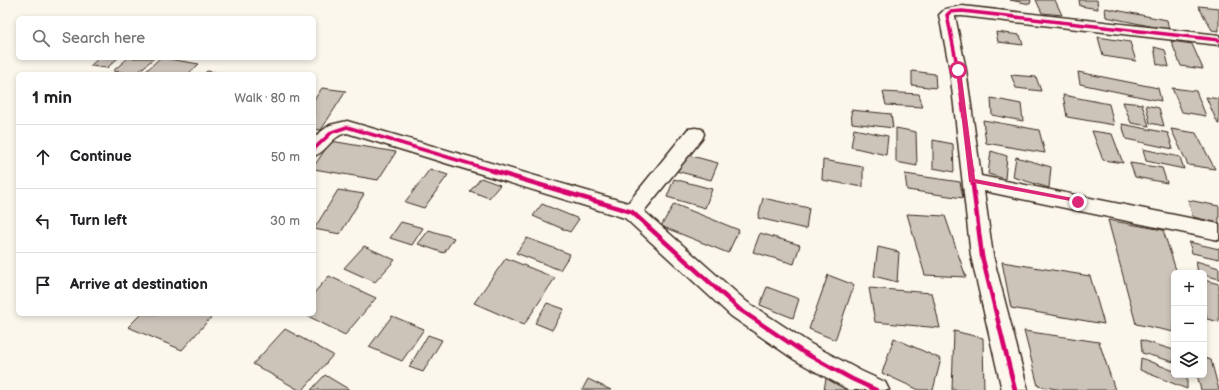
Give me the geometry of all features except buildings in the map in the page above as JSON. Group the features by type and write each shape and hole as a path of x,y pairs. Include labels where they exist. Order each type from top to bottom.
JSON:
{"street":[{"path":"1015,390 982,256 958,70 947,15 950,12 962,12 1219,40"},
{"path":"316,147 332,131 347,127 632,212 739,309 803,352 852,379 876,390"},
{"path":"632,212 695,134"},
{"path":"972,181 1219,232"}],"cycle path":[{"path":"1015,390 982,256 958,70 947,15 950,12 962,11 1219,40"},
{"path":"316,147 336,129 347,127 632,212 739,309 803,352 852,379 876,390"}],"route":[{"path":"958,70 972,181 1078,202"}]}
